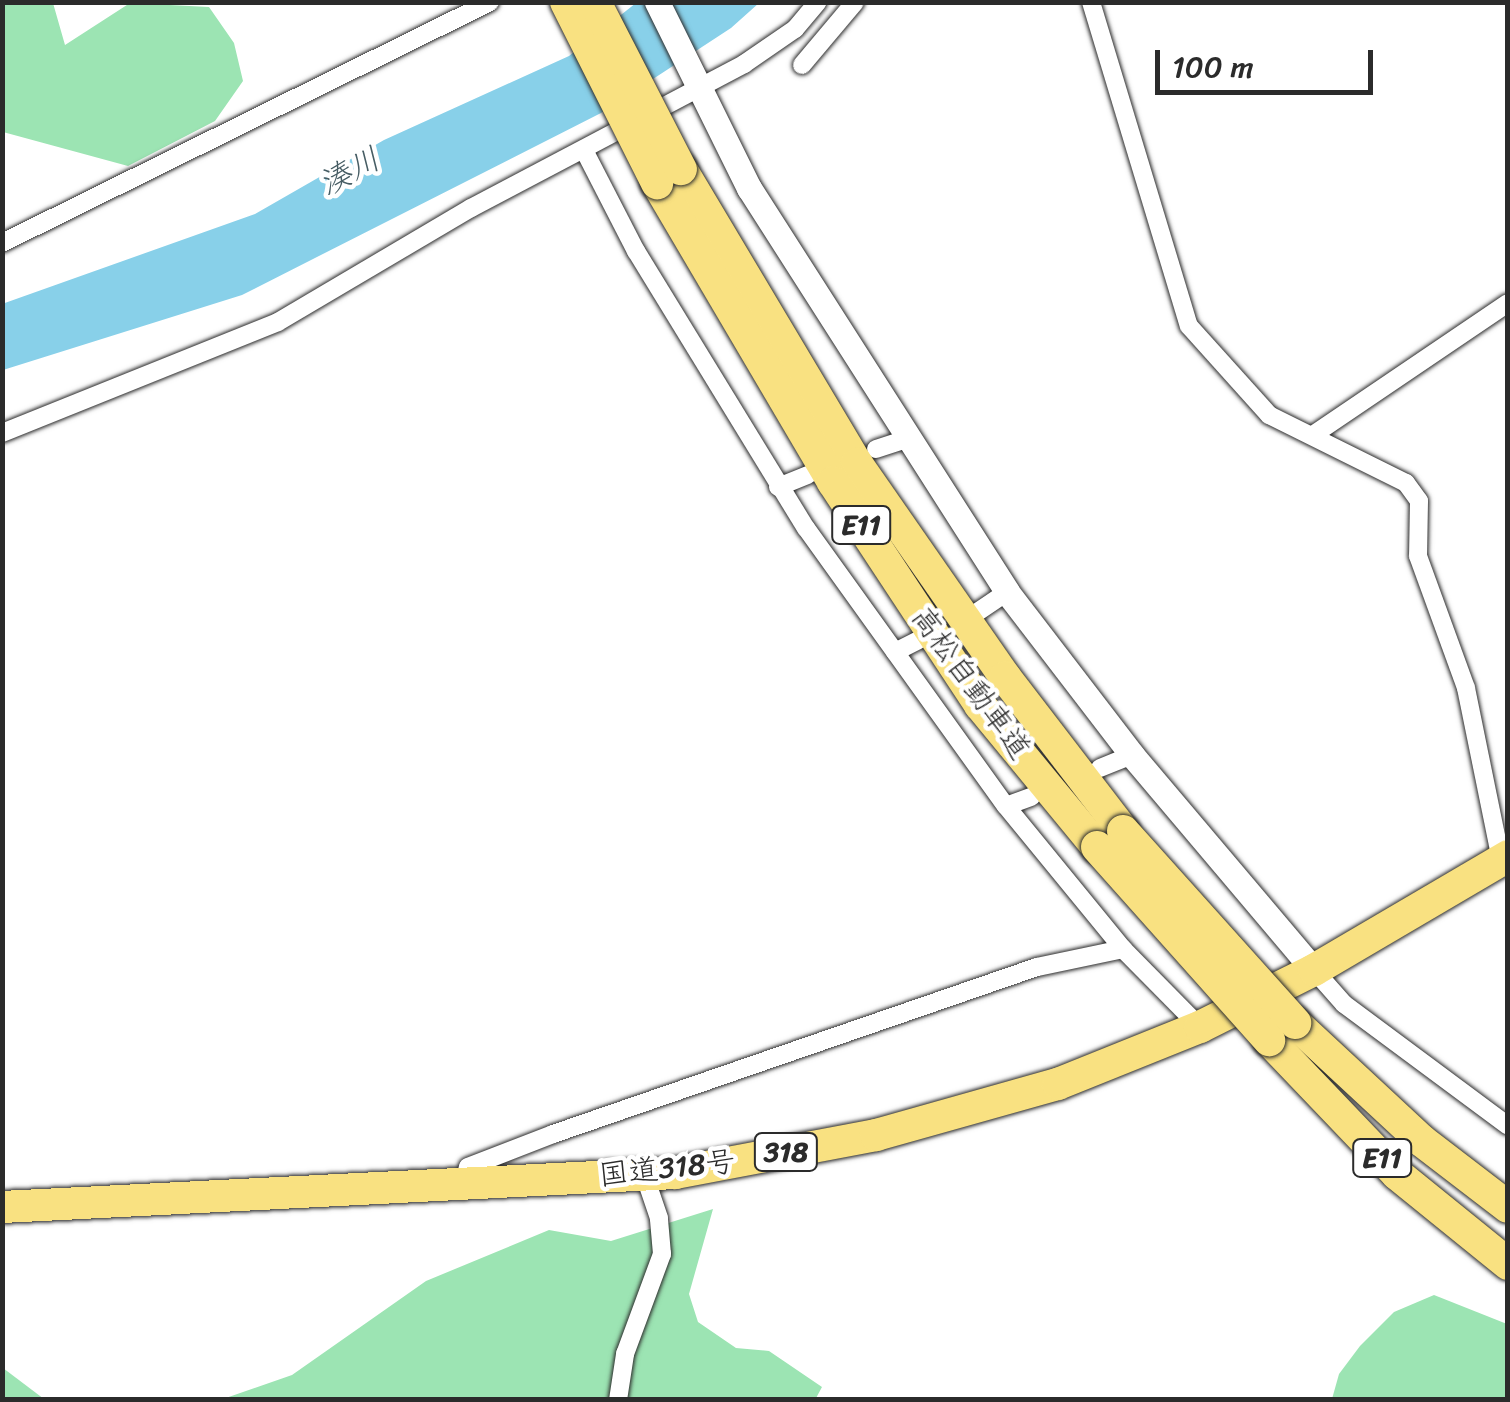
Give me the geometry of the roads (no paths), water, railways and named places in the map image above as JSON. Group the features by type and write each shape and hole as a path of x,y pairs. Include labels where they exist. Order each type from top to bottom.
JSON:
{"highway":[{"name":"高松自動車道","path":"566,2 669,176 833,482 980,705 1110,838 1282,1032 1397,1174 1508,1264"},
{"name":"高松自動車道","path":"595,2 669,176"},
{"name":"国道318号","path":"2,1207 644,1174 876,1135 981,1108 1200,1027 1314,970 1504,858"},
{"name":"高松自動車道","path":"1282,1032 1508,1207"}],"street":[{"path":"2,243 490,2"},
{"path":"658,2 750,188 1007,592 1132,755 1344,1004 1428,1061 1508,1126"},
{"path":"2,432 278,322 699,88 795,28 818,2"},
{"path":"802,65 855,2"},
{"path":"1091,2 1189,326 1269,415 1406,483 1418,501 1418,556 1466,688 1504,858"},
{"path":"584,150 778,487 1006,806 1124,949 1200,1027"},
{"path":"1312,435 1508,303"},
{"path":"876,449 907,439"},
{"path":"778,487 808,476"},
{"path":"976,613 1007,592"},
{"path":"895,652 917,641"},
{"path":"1100,768 1132,755"},
{"path":"1006,806 1031,797"},
{"path":"464,1183 468,1167 553,1134 1037,967 1124,949"},
{"path":"618,1400 626,1354 662,1254 659,1218 644,1174"}],"water":[{"name":"湊川","path":"636,3 759,3 731,28 601,113 242,295 3,370 2,304 255,214 384,140 569,56"}]}
